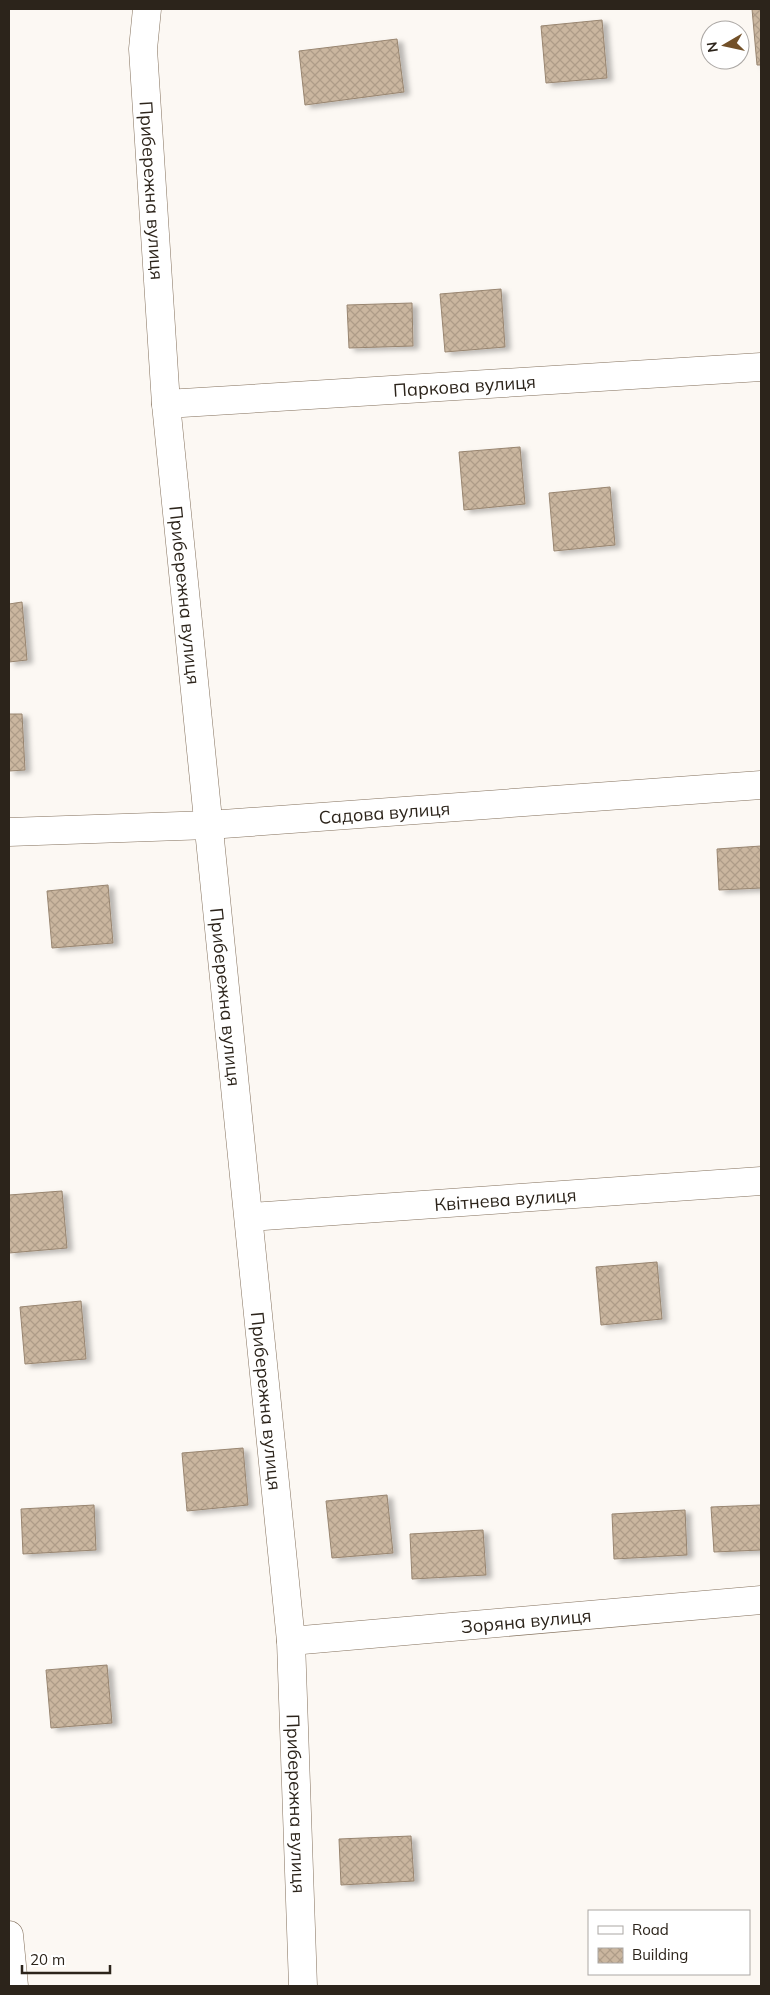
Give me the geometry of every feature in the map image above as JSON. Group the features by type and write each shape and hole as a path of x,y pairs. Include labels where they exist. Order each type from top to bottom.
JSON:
{"street":[{"name":"Прибережна вулиця","path":"147,9 143,49 166,404 250,1217 291,1641 303,1986"},
{"name":"Паркова вулиця","path":"166,404 761,367"},
{"name":"Садова вулиця","path":"9,832 208,825 761,785"},
{"name":"Квітнева вулиця","path":"250,1217 761,1181"},
{"name":"Зоряна вулиця","path":"291,1641 761,1600"},
{"path":"9,1935 14,1986"}],"building":[{"path":"752,9 761,9 761,65 757,65"},
{"path":"602,20 607,78 546,83 541,26"},
{"path":"397,39 404,92 305,105 299,51"},
{"path":"501,289 505,347 445,352 440,294"},
{"path":"412,303 413,346 349,348 347,305"},
{"path":"520,447 525,504 464,510 459,452"},
{"path":"610,487 615,545 554,551 549,493"},
{"path":"22,602 27,660 9,662 9,604"},
{"path":"9,714 22,714 25,770 9,771"},
{"path":"761,846 761,888 719,890 717,849"},
{"path":"108,885 113,943 52,948 47,891"},
{"path":"62,1191 67,1248 9,1253 9,1195"},
{"path":"657,1262 662,1319 601,1325 596,1267"},
{"path":"81,1301 86,1359 25,1364 20,1307"},
{"path":"243,1448 248,1505 187,1511 182,1453"},
{"path":"387,1495 393,1553 332,1558 326,1501"},
{"path":"94,1505 96,1550 23,1554 21,1509"},
{"path":"761,1505 761,1550 714,1552 711,1507"},
{"path":"685,1510 687,1555 614,1559 612,1514"},
{"path":"483,1530 486,1575 412,1579 410,1534"},
{"path":"107,1665 112,1723 51,1728 46,1670"},
{"path":"411,1836 414,1881 341,1885 339,1839"}]}
